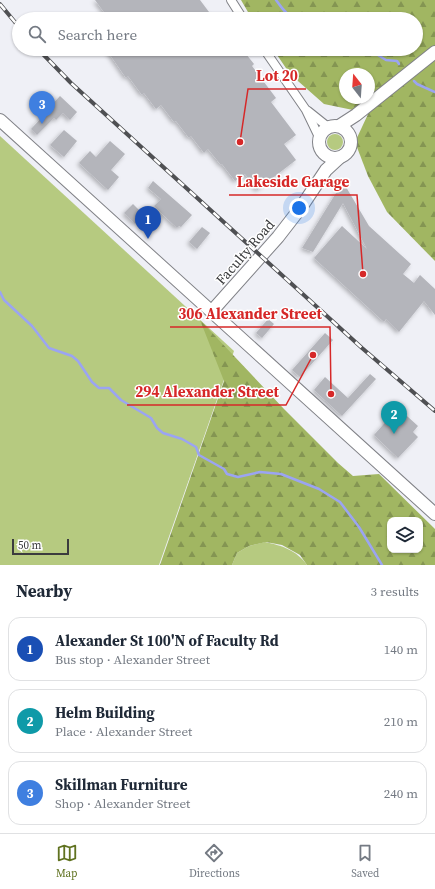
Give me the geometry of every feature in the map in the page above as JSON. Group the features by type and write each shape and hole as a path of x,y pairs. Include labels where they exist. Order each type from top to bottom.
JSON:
{"main road":[{"path":"334,127 344,128 350,136 351,141 349,150 339,158 329,157 321,150 319,146 319,137 324,130 334,127 363,109 435,52"},
{"path":"350,136 363,109"},
{"path":"0,120 435,514"},
{"name":"Faculty Road","path":"312,190 321,163 321,150"},
{"name":"Faculty Road","path":"212,311 282,232 302,206 326,170 339,158"}],"street":[{"path":"231,0 239,12"},
{"path":"269,56 306,110 319,137"},
{"path":"306,110 334,127"}],"green space":[{"path":"241,0 435,0 435,49 375,94 375,68 339,68 339,104 361,104 353,110 324,104 290,74 278,56 423,56 423,12 248,12"},
{"path":"435,59 435,261 387,212 368,176 355,142 369,112"},
{"path":"335,134 341,136 343,142 341,148 335,150 329,148 327,142 329,136"},
{"path":"0,136 234,351 159,565 0,565"},
{"path":"200,320 284,409 338,463 353,476 379,474 423,517 387,517 387,553 423,553 423,517 435,529 435,565 307,565 300,555 282,545 266,542 249,546 237,553 232,565 160,565 224,381"},
{"path":"265,542 289,549 307,565 232,565 237,553 249,546"}],"building":[{"path":"95,0 200,0 209,12 104,12"},
{"path":"111,56 248,56 254,64 252,66 276,98 271,102 296,135 284,144 296,160 257,190 245,174 235,181 208,149 204,153 191,136 189,138 176,121 174,122 161,105 156,109 144,93 142,95 128,76 126,78"},
{"path":"60,96 77,112 70,120 63,113 56,120 54,118 37,135 31,129"},
{"path":"64,130 77,141 64,157 50,145"},
{"path":"110,141 125,154 111,170 119,177 108,190 79,163 90,151 96,157"},
{"path":"153,181 192,215 181,227 179,226 177,228 154,206 161,199 148,188"},
{"path":"346,187 369,226 411,264 403,274 414,283 420,275 435,289 435,315 424,301 399,332 386,319 384,322 314,258 342,226 367,249 343,203 313,252 302,248 336,193"},
{"path":"133,204 144,215 135,224 124,213"},
{"path":"202,227 210,233 197,249 189,242"},
{"path":"268,319 274,324 262,338 256,333"},
{"path":"325,333 333,340 300,377 292,370"},
{"path":"370,374 376,379 342,416 314,390 325,377 348,398"},
{"path":"398,408 418,426 413,432 418,437 398,458 374,435"}],"waterway":[{"path":"276,0 285,12"},
{"path":"379,56 386,60 397,61 399,64"},
{"path":"414,81 417,84 435,92"},
{"path":"0,292 4,300 32,326 49,348 72,356 78,361 92,382 99,388 109,388 121,400 151,418 157,428 163,433 182,439 196,447 199,455 224,469 227,474 238,477 260,472 281,474 319,489 340,502 359,527 382,565"}],"railway":[{"path":"0,4 12,19"},
{"path":"45,56 71,83 362,348 435,411"}],"place":[{"name":"Skillman Furniture","path":"42,124"},
{"name":"Lot 20","path":"240,142"},
{"name":"Alexander St 100'N of Faculty Rd","path":"148,239"},
{"name":"Lakeside Garage","path":"363,274"},
{"name":"294 Alexander Street","path":"313,355"},
{"name":"306 Alexander Street","path":"331,394"},
{"name":"Helm Building","path":"394,434"}]}
